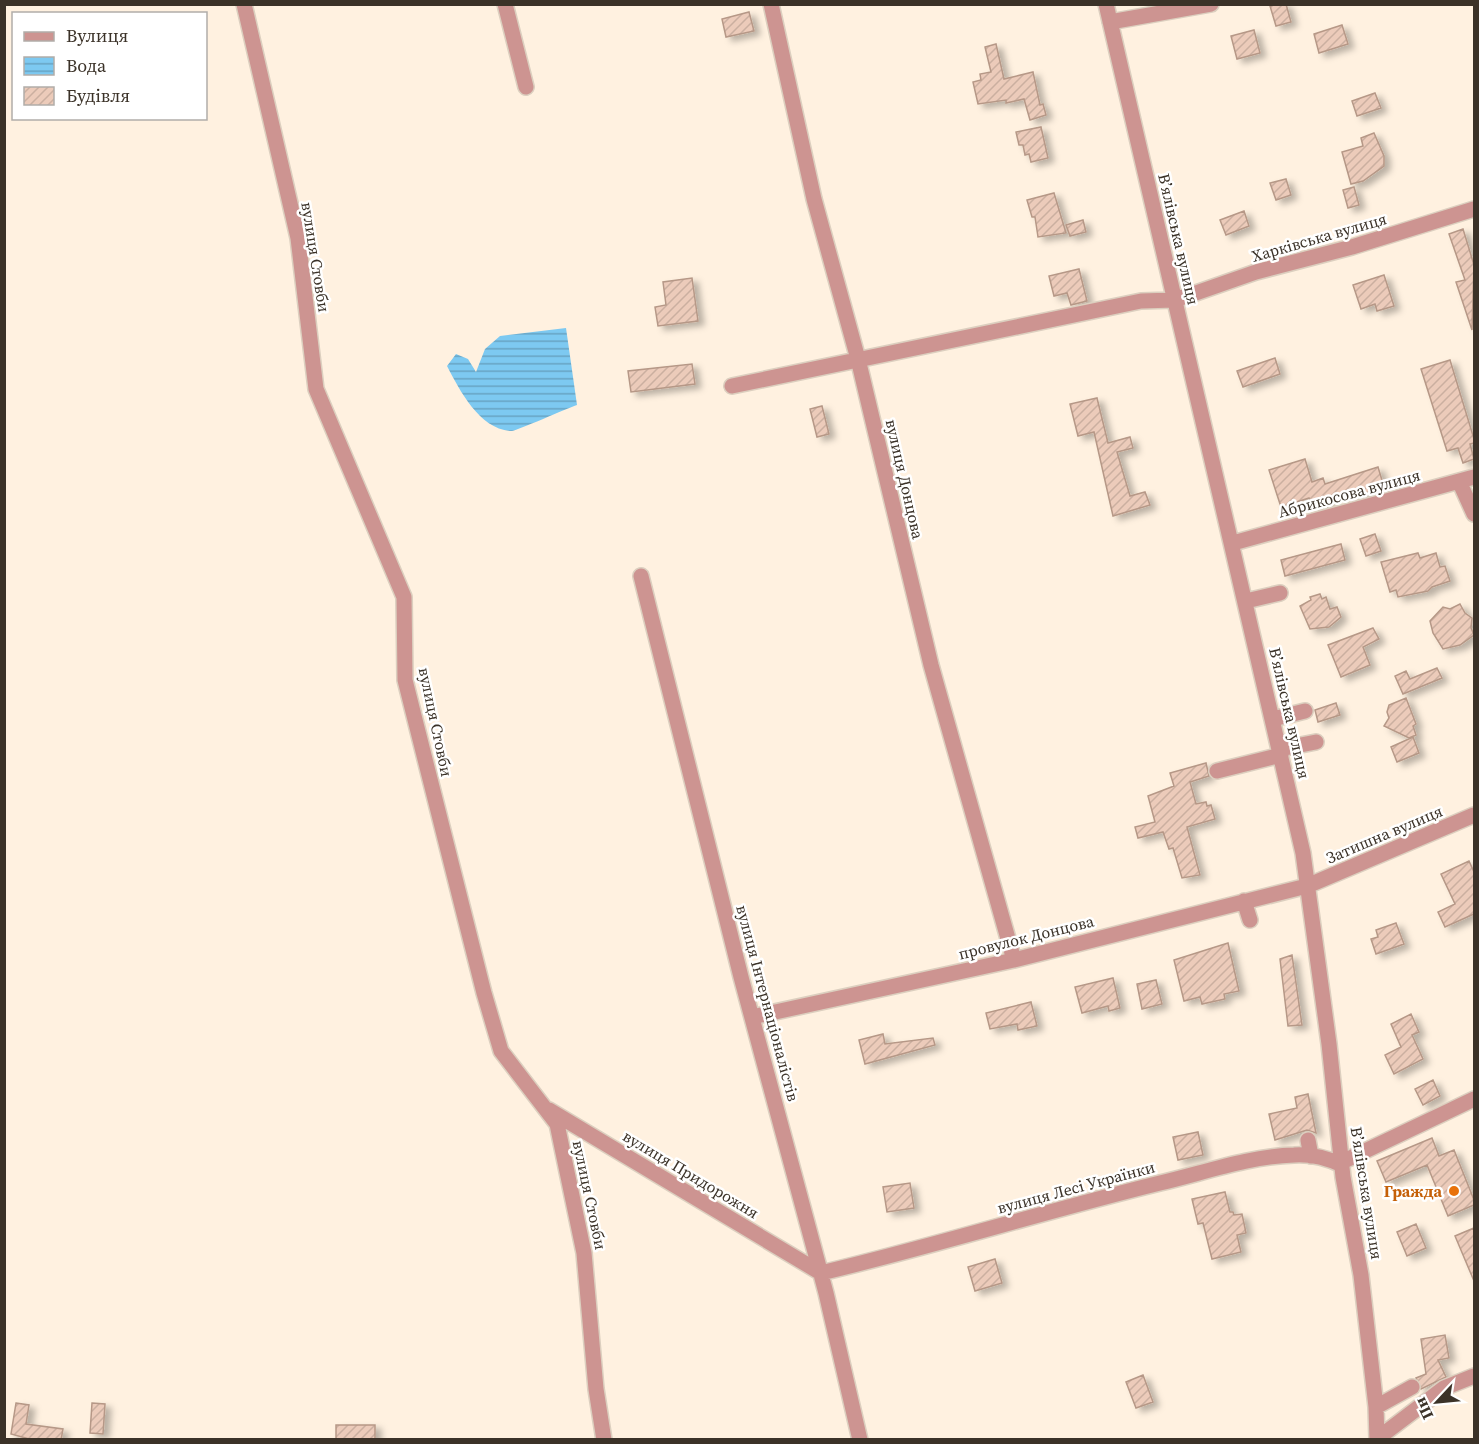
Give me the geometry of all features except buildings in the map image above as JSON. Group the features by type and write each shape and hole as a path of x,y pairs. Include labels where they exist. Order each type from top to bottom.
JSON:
{"street":[{"name":"вулиця Стовби","path":"244,4 298,238 316,389 404,597 405,680 501,1051 557,1124 584,1253 596,1389 604,1440"},
{"path":"505,4 526,87"},
{"name":"вулиця Донцова","path":"771,4 814,199 858,359 931,665 1014,960"},
{"name":"В’ялівська вулиця","path":"1106,4 1233,543 1273,719 1307,886 1342,1164 1361,1275 1376,1407 1377,1439"},
{"path":"1110,22 1211,4"},
{"name":"Харківська вулиця","path":"732,386 1141,301 1174,300 1256,272 1352,247 1474,208"},
{"name":"Абрикосова вулиця","path":"1233,543 1474,477"},
{"path":"1459,481 1474,514"},
{"name":"вулиця Інтернаціоналістів","path":"641,576 752,1017 821,1273 860,1440"},
{"path":"1246,601 1280,593"},
{"path":"1273,719 1305,711"},
{"path":"1218,771 1316,742"},
{"name":"Затишна вулиця","path":"1307,886 1474,815"},
{"name":"провулок Донцова","path":"752,1017 1014,960 1307,886"},
{"path":"1244,901 1250,920"},
{"path":"1342,1164 1474,1099"},
{"name":"вулиця Придорожня","path":"543,1106 821,1273"},
{"path":"1308,1140 1311,1156"},
{"name":"вулиця Лесі Українки","path":"821,1273 952,1241 1239,1160 1293,1155 1330,1159 1342,1164"},
{"path":"1377,1439 1444,1388 1474,1376"},
{"path":"1376,1407 1412,1388"}],"water":[{"path":"566,328 577,405 516,430 501,429 481,417 458,387 447,366 456,354 468,359 476,372 485,349 500,336"}],"place":[{"name":"Гражда","path":"1454,1191"}]}
